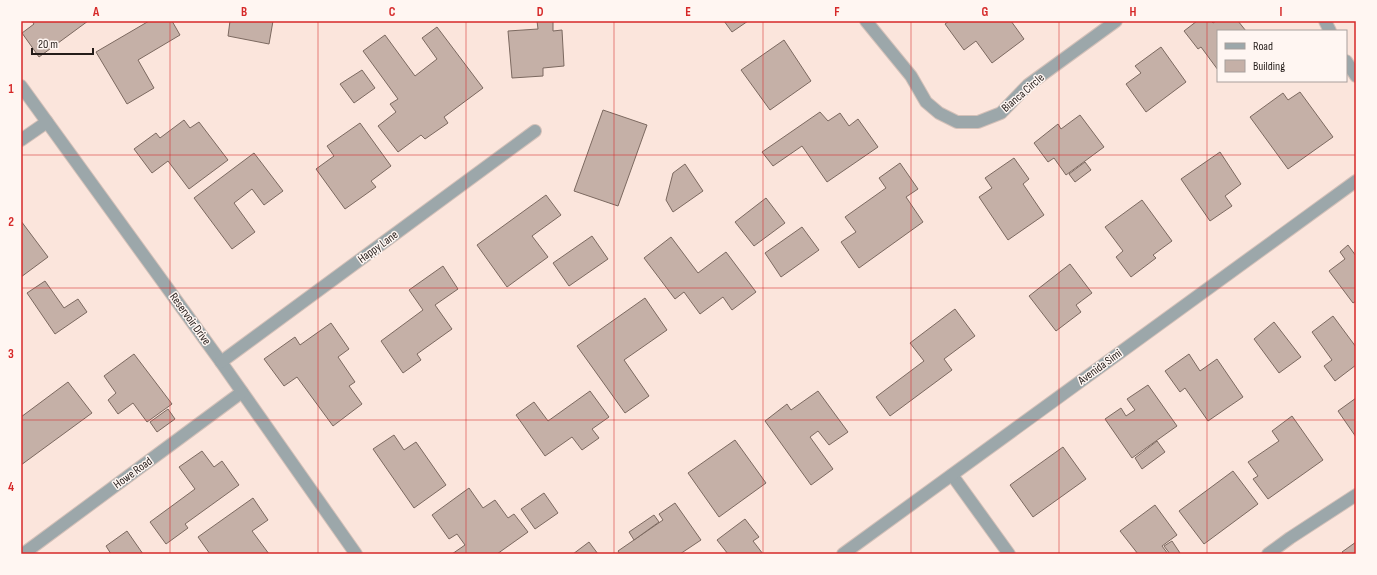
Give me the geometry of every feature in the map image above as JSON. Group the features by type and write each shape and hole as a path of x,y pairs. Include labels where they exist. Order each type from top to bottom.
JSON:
{"street":[{"name":"Bianca Circle","path":"866,21 911,76 926,102 939,114 957,122 978,122 1001,112 1028,85 1116,21"},
{"path":"1325,21 1330,30"},
{"path":"1347,62 1356,76"},
{"name":"Reservoir Drive","path":"21,86 221,362 356,554"},
{"path":"21,140 47,122"},
{"name":"Happy Lane","path":"221,362 535,131"},
{"name":"Avenida Simi","path":"843,554 1356,181"},
{"name":"Howe Road","path":"23,554 242,392"},
{"path":"952,475 1009,554"},
{"path":"1268,554 1356,495"}],"building":[{"path":"32,21 88,21 39,57 22,33 34,24"},
{"path":"149,21 172,21 180,35 138,60 154,88 127,104 96,52"},
{"path":"230,21 273,21 269,44 228,36"},
{"path":"537,21 553,21 553,31 562,30 564,66 543,68 543,76 512,78 508,31 538,29"},
{"path":"724,21 748,21 732,32"},
{"path":"949,21 1011,21 1024,39 992,63 976,41 964,50 945,24"},
{"path":"1197,21 1211,21 1213,23 1216,21 1238,21 1245,30 1217,30 1217,69 1201,47 1198,49 1184,31"},
{"path":"437,27 483,88 444,117 448,123 425,139 421,135 398,152 378,126 396,112 390,104 398,99 363,51 385,35 415,76 437,59 422,38"},
{"path":"784,40 811,81 770,110 741,70"},
{"path":"1161,47 1186,82 1146,112 1126,84 1141,73 1135,66"},
{"path":"362,70 375,88 354,103 340,84"},
{"path":"1300,92 1333,137 1288,169 1250,117 1283,93 1288,100"},
{"path":"603,110 647,125 618,206 574,191"},
{"path":"820,112 828,121 840,113 849,126 858,119 878,147 827,182 802,146 773,166 762,152"},
{"path":"1080,115 1104,147 1066,175 1054,158 1048,162 1034,143 1058,124 1061,129"},
{"path":"184,120 190,128 199,122 228,160 189,189 168,161 152,173 134,149 156,133 160,138"},
{"path":"360,123 391,166 371,181 376,187 345,209 316,169 334,156 327,146"},
{"path":"1220,152 1241,184 1225,196 1232,206 1210,221 1181,179"},
{"path":"254,153 283,191 264,205 252,189 234,203 255,232 232,249 194,198"},
{"path":"1014,158 1029,179 1023,184 1044,215 1008,240 979,197 992,188 985,178"},
{"path":"1085,162 1091,170 1075,182 1069,174"},
{"path":"900,163 918,189 906,197 923,222 859,268 841,242 856,232 845,217 886,188 879,178"},
{"path":"685,164 703,191 673,212 666,200 673,173"},
{"path":"546,195 561,215 532,236 548,257 507,287 477,245"},
{"path":"766,198 785,223 754,246 735,222"},
{"path":"1142,200 1172,241 1153,255 1156,258 1131,277 1116,257 1123,251 1105,227"},
{"path":"21,221 48,257 21,277"},
{"path":"802,227 819,250 781,277 765,253"},
{"path":"592,236 608,259 569,286 553,263"},
{"path":"671,237 698,273 726,252 756,292 732,310 723,297 700,314 684,292 675,299 644,258"},
{"path":"1348,245 1356,256 1356,301 1353,303 1329,271 1345,259 1340,252"},
{"path":"1070,264 1092,293 1076,305 1081,312 1056,331 1029,296"},
{"path":"443,266 458,289 435,305 452,329 417,354 421,360 403,373 381,341 423,310 409,290"},
{"path":"45,281 64,308 78,299 87,312 55,334 27,293"},
{"path":"645,298 667,330 624,360 649,396 625,413 577,346"},
{"path":"955,309 975,336 944,359 952,370 890,416 876,397 924,361 910,343"},
{"path":"1333,316 1356,347 1356,365 1335,381 1324,366 1332,360 1312,332"},
{"path":"1274,322 1301,357 1279,373 1254,339"},
{"path":"331,323 349,349 338,357 355,382 349,386 362,404 333,426 297,377 284,386 264,359 295,337 300,345"},
{"path":"134,354 172,404 147,422 133,403 118,414 108,400 116,393 104,376"},
{"path":"1189,354 1200,371 1217,359 1243,397 1208,421 1185,388 1180,392 1165,371"},
{"path":"68,382 92,413 21,465 21,417"},
{"path":"1148,385 1177,426 1132,458 1105,419 1121,408 1126,416 1135,410 1127,399"},
{"path":"590,391 609,417 592,429 599,438 582,450 572,437 545,456 516,415 534,402 548,421"},
{"path":"818,391 848,432 829,445 818,431 810,437 833,469 811,485 765,421 787,404 791,410"},
{"path":"1356,398 1356,437 1338,411"},
{"path":"168,409 175,419 157,432 150,422"},
{"path":"1292,416 1323,460 1268,499 1253,479 1258,476 1248,462 1279,441 1272,431"},
{"path":"394,435 404,450 416,442 446,485 414,508 373,449"},
{"path":"735,440 766,483 719,517 688,473"},
{"path":"1157,441 1165,452 1142,469 1135,458"},
{"path":"1063,447 1086,479 1033,517 1010,485"},
{"path":"202,451 214,467 222,461 239,485 185,524 188,528 166,544 150,522 195,489 179,467"},
{"path":"1233,471 1258,504 1204,544 1179,511"},
{"path":"469,488 483,508 495,500 508,518 514,514 528,532 497,554 452,554 465,545 457,534 449,539 432,515"},
{"path":"544,493 558,513 535,529 521,509"},
{"path":"253,498 268,520 252,531 269,554 210,554 198,537"},
{"path":"675,503 701,540 680,554 620,554 618,551 663,520 659,514"},
{"path":"1155,505 1177,535 1162,546 1168,554 1138,554 1120,531"},
{"path":"654,515 659,522 634,540 629,532"},
{"path":"745,519 759,537 753,541 763,554 728,554 717,540"},
{"path":"127,531 143,554 111,554 106,546"},
{"path":"1172,541 1180,553 1170,554 1164,546"},
{"path":"589,542 598,554 573,554"},
{"path":"1356,542 1356,554 1344,554 1342,552"}]}
